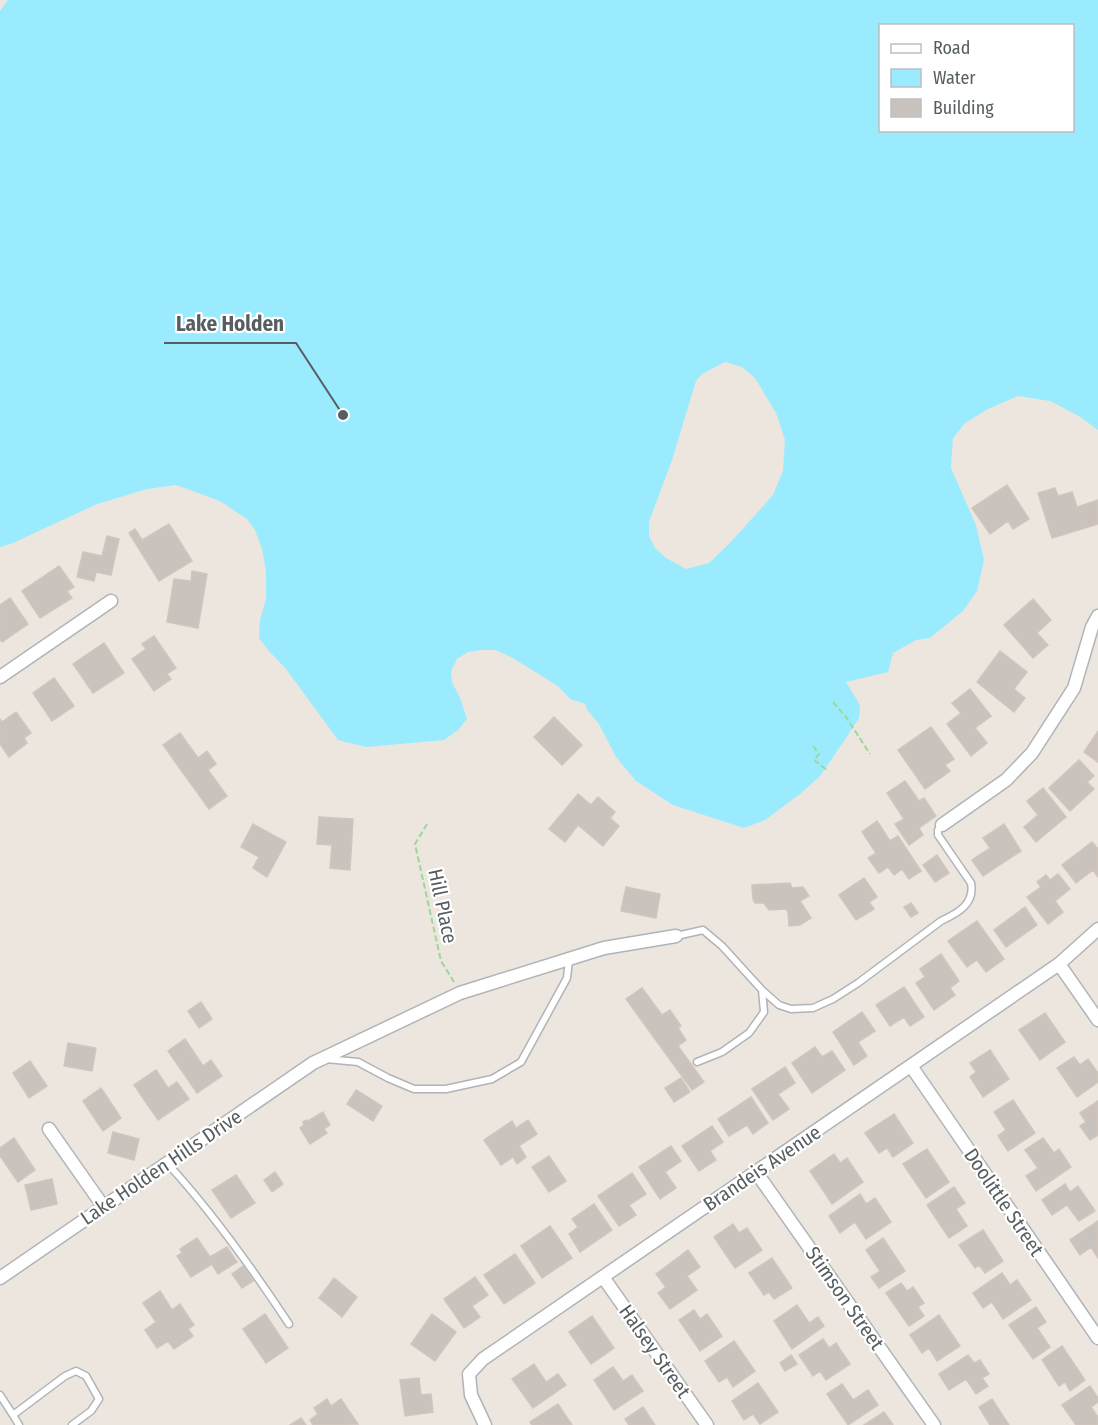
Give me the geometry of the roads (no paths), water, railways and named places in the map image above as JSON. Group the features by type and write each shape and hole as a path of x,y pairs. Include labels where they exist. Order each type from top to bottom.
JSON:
{"street":[{"path":"0,677 111,601"},
{"path":"942,825 1006,780 1032,753 1074,688 1092,627 1098,616"},
{"name":"Brandeis Avenue","path":"485,1425 471,1395 469,1374 483,1359 1059,964 1098,928"},
{"name":"Lake Holden Hills Drive","path":"0,1278 305,1068 323,1058 460,993 604,948 676,936"},
{"path":"1059,964 1098,1020"},
{"name":"Doolittle Street","path":"911,1066 1098,1338"},
{"path":"49,1129 103,1206"},
{"name":"Stimson Street","path":"756,1172 934,1425"},
{"name":"Halsey Street","path":"603,1277 707,1425"}],"lane":[{"path":"676,936 703,930 722,946 762,990 779,1005 791,1009 813,1008 833,999 858,983 941,921 956,914 969,902 973,891 971,883 938,834 942,825"},
{"path":"323,1058 358,1062 414,1089 446,1089 492,1079 521,1062 567,978 568,960"},
{"path":"697,1062 722,1052 749,1033 764,1012 762,990"},
{"path":"166,1163 237,1248 289,1324"},
{"path":"13,1415 65,1376 76,1371 86,1376 99,1399 91,1411 72,1425"},
{"path":"0,1395 19,1425"}],"water":[{"path":"8,0 1098,0 1098,430 1079,416 1050,401 1018,396 988,409 965,423 953,438 951,468 976,525 984,560 977,591 963,611 930,638 916,640 893,653 888,672 846,682 860,705 859,718 820,776 765,820 744,828 673,805 636,781 616,757 599,724 585,704 570,699 558,686 511,657 495,650 468,652 457,659 451,671 452,682 467,719 458,730 444,740 366,747 338,740 286,669 259,638 260,620 266,599 266,571 262,549 255,530 247,519 220,501 176,485 147,489 97,504 0,547 0,11","holes":["725,362 742,367 755,378 776,413 785,440 783,471 773,495 729,544 709,563 686,569 666,558 655,548 649,536 649,522 672,460 696,381 702,374"]}],"place":[{"name":"Lake Holden","path":"343,415"}]}
